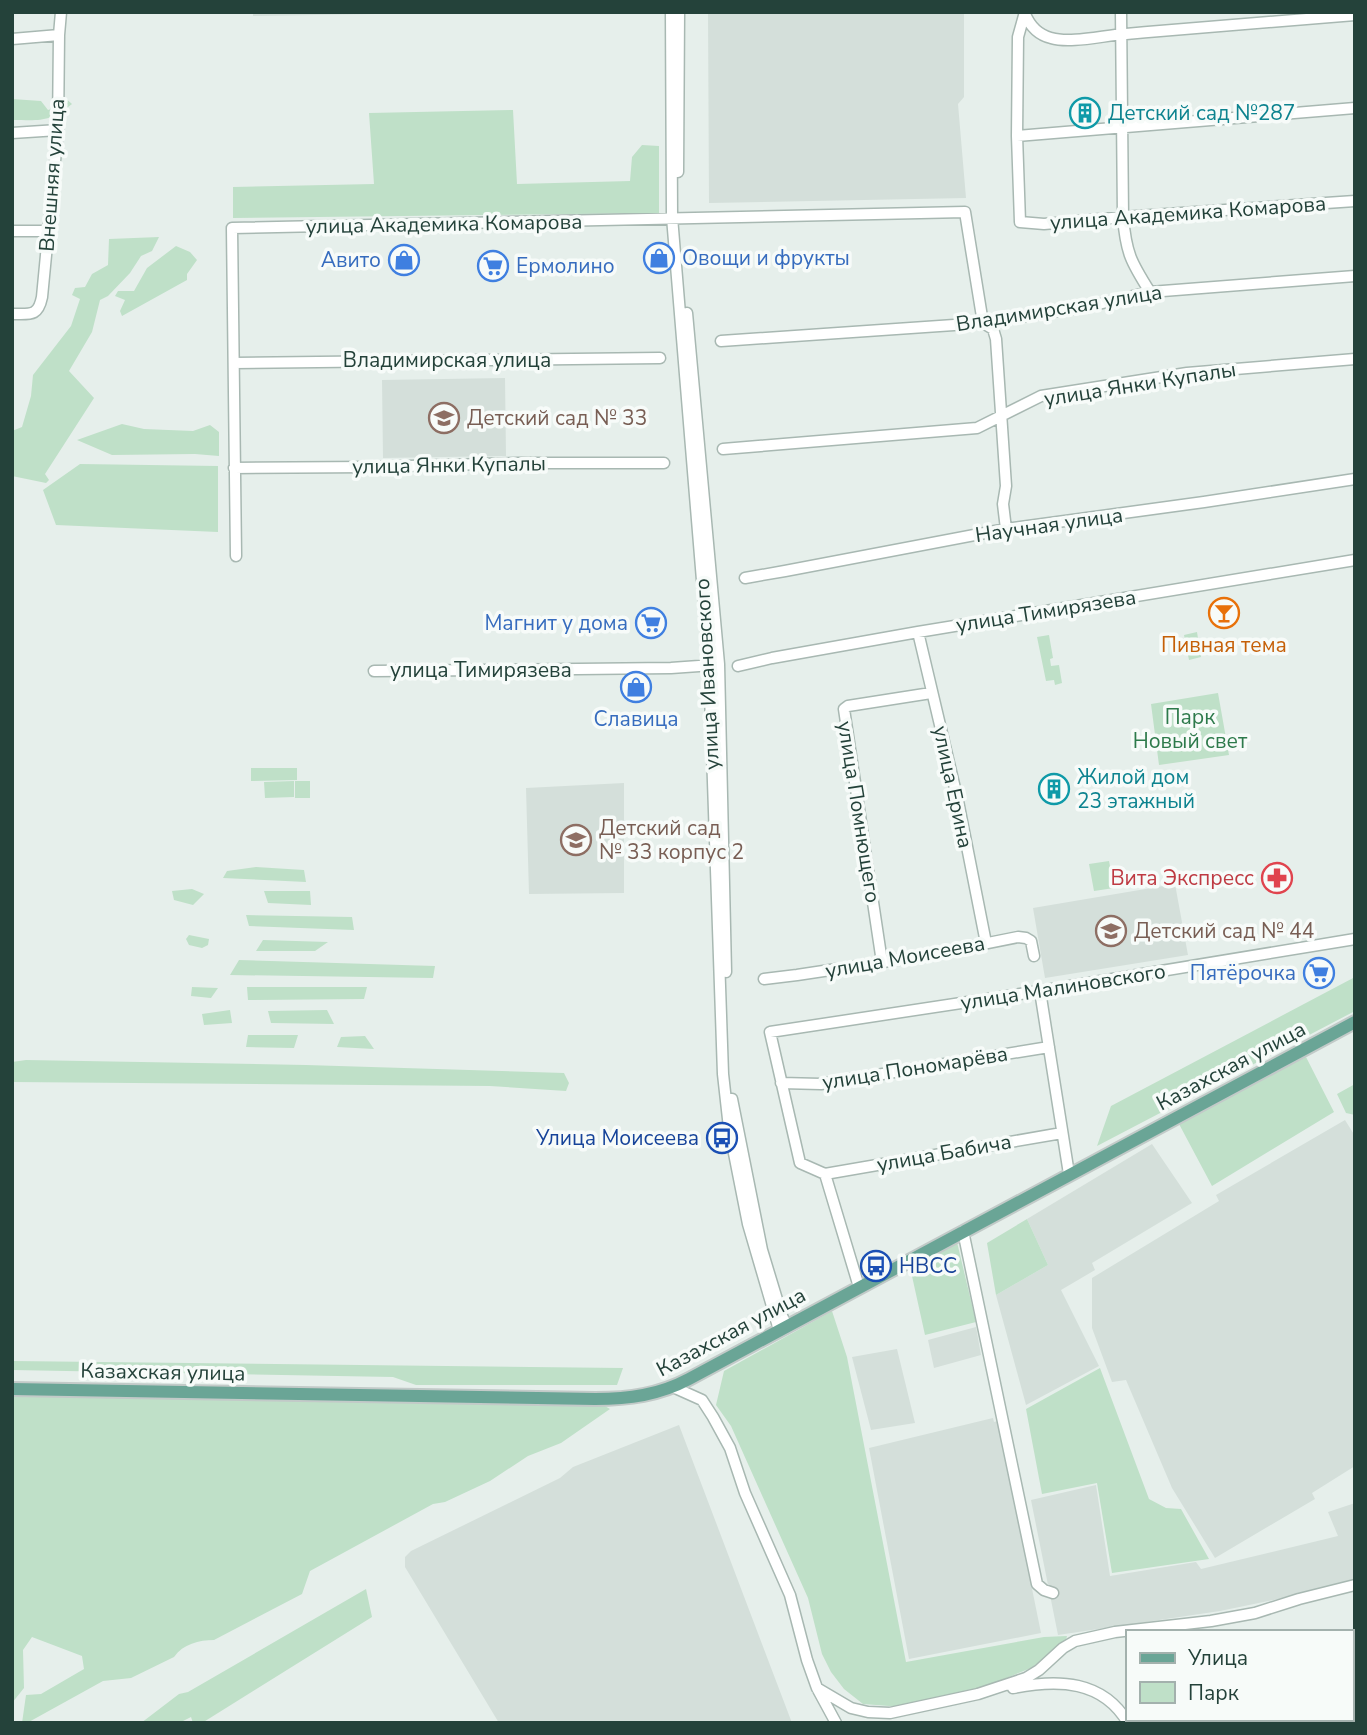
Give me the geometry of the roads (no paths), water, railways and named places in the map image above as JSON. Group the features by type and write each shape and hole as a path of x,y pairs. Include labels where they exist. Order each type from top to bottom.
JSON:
{"main road":[{"name":"Казахская улица","path":"12,1389 617,1399 648,1395 673,1387 1355,1022"}],"street":[{"name":"Внешняя улица","path":"12,314 35,312 40,307 42,297 58,130 61,12"},
{"name":"улица Ивановского","path":"671,12 670,103 675,217 714,664 729,1072 732,1101 762,1250 782,1316 783,1328"},
{"name":"улица Ивановского","path":"675,217 679,12"},
{"path":"1121,12 1125,244 1133,265 1150,292"},
{"path":"1025,13 1029,23 1037,31 1049,38 1064,40 1355,15"},
{"path":"1025,13 1018,37 1017,136 1355,108"},
{"path":"12,39 59,35"},
{"path":"12,133 58,130"},
{"name":"улица Академика Комарова","path":"1017,136 1020,222 1044,224 1355,201"},
{"name":"улица Академика Комарова","path":"234,363 232,228 965,212 983,323"},
{"path":"12,231 47,231"},
{"name":"Владимирская улица","path":"721,341 983,323 1090,306 1150,292 1355,276"},
{"path":"983,323 993,329 996,339 1006,486 1003,503 1006,529"},
{"name":"Владимирская улица","path":"234,363 660,358"},
{"name":"улица Янки Купалы","path":"723,449 977,428 1041,396 1187,373 1355,359"},
{"path":"234,363 236,556"},
{"name":"улица Янки Купалы","path":"234,468 664,463"},
{"name":"Научная улица","path":"745,578 1006,529 1355,478"},
{"name":"улица Тимирязева","path":"738,666 918,632 1355,560"},
{"name":"улица Ерина","path":"918,632 958,801 986,943"},
{"name":"улица Тимирязева","path":"374,671 671,668 714,664"},
{"name":"улица Помнющего","path":"882,962 844,709 848,706 931,693"},
{"name":"улица Моисеева","path":"764,979 1026,938 1031,941 1034,956"},
{"name":"улица Малиновского","path":"781,1083 770,1032 1355,939"},
{"path":"1040,991 1069,1174"},
{"name":"улица Пономарёва","path":"781,1083 821,1084 1049,1046"},
{"path":"781,1083 800,1163 825,1174 859,1287"},
{"name":"улица Бабича","path":"825,1174 1062,1133"},
{"path":"963,1231 1037,1584 1053,1593"},
{"path":"673,1387 702,1400 730,1448 745,1493 790,1595 817,1688 836,1723"},
{"path":"1132,1630 1255,1613 1355,1585"},
{"path":"978,1694 1026,1678 1075,1641 1126,1631"},
{"path":"817,1688 851,1708 890,1713 1035,1684 1061,1684 1089,1688 1110,1699 1126,1720"}],"place":[{"name":"Детский сад №287","path":"1085,113"},
{"name":"Овощи и фрукты","path":"659,258"},
{"name":"Авито","path":"404,260"},
{"name":"Ермолино","path":"493,266"},
{"name":"Детский сад № 33","path":"444,418"},
{"name":"Пивная тема","path":"1224,613"},
{"name":"Магнит у дома","path":"651,623"},
{"name":"Славица","path":"636,687"},
{"name":"Жилой дом 23 этажный","path":"1054,789"},
{"name":"Детский сад № 33 корпус 2","path":"576,840"},
{"name":"Вита Экспресс","path":"1277,878"},
{"name":"Детский сад № 44","path":"1111,931"},
{"name":"Пятёрочка","path":"1319,973"},
{"name":"Улица Моисеева","path":"722,1138"},
{"name":"НВСС","path":"876,1266"}],"park label":[{"name":"Парк Новый свет","path":"1190,729"}]}
